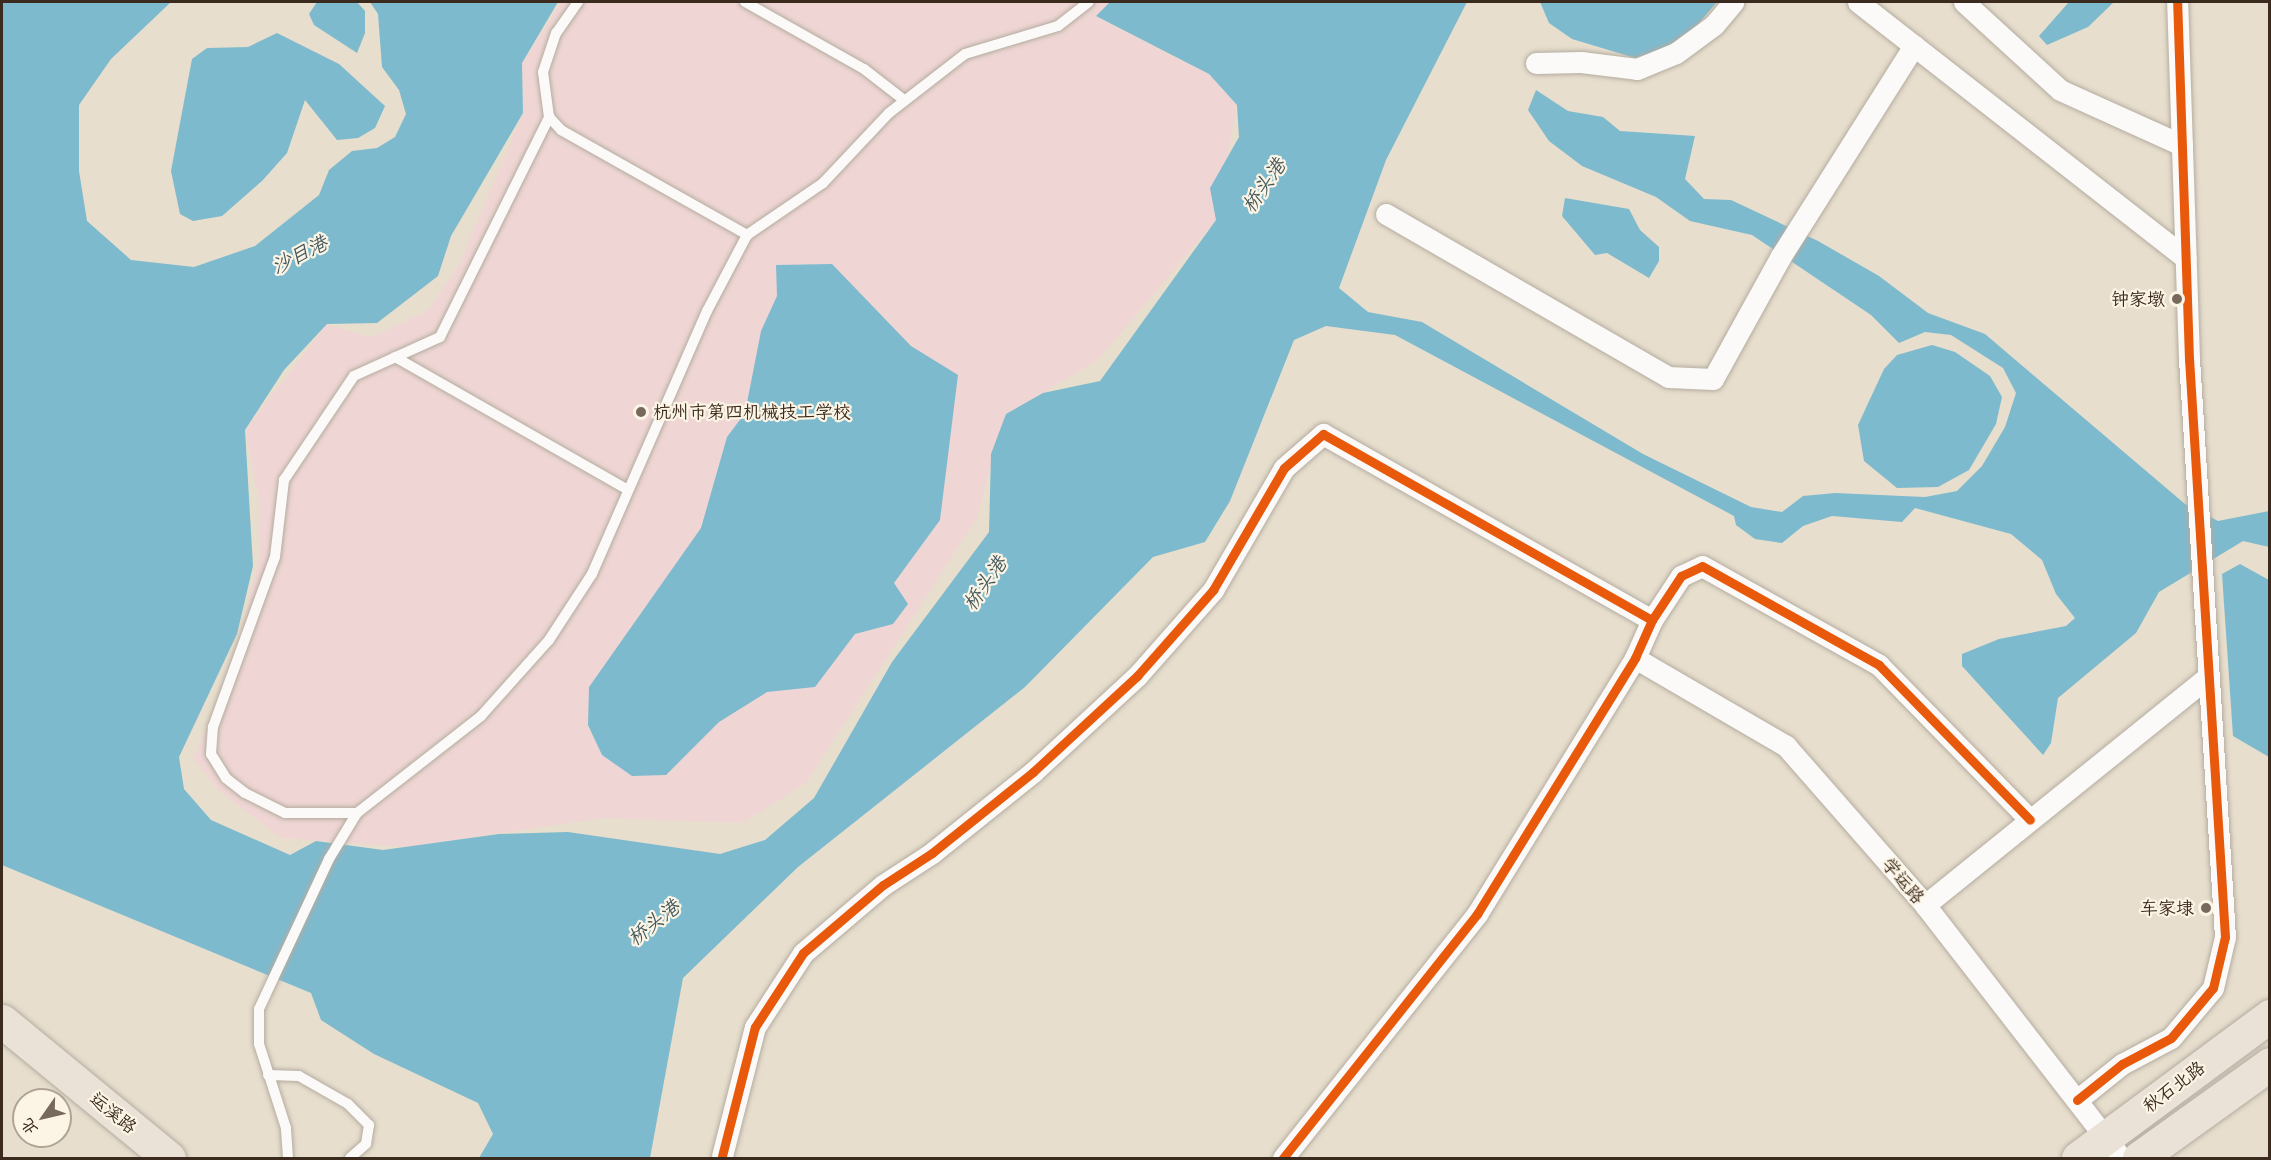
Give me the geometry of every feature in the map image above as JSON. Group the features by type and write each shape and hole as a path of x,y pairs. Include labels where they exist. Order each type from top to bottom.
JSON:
{"main road":[{"name":"秋石北路","path":"2078,1158 2114,1148 2270,1016"},
{"name":"运溪路","path":"2,1021 169,1158"},
{"name":"秋石北路","path":"2139,1158 2270,1064"}],"street":[{"path":"1536,63 1581,62 1636,69 1676,53 1714,25 1733,2"},
{"path":"1858,2 2186,258"},
{"path":"1964,2 2060,90 2182,146"},
{"path":"2077,1100 2122,1064 2171,1038 2213,988 2225,937 2208,677 2186,258 2176,2"},
{"path":"1386,214 1668,377 1713,379 1781,256 1914,46"},
{"path":"722,1156 755,1026 803,953 883,885 932,853 1033,772 1137,676 1213,590 1284,468 1323,434 1652,620"},
{"path":"1283,1158 1477,914 1635,658 1652,620 1681,576 1702,566 1879,665 2030,820"},
{"name":"学运路","path":"1635,658 1786,746 1924,905 2114,1148"},
{"path":"1924,905 2208,677"}],"lane":[{"path":"357,813 285,813 245,793 226,778 211,754 213,727 275,557 284,480 354,375 440,337 549,117 543,72 556,33 578,2"},
{"path":"745,2 864,69 904,100"},
{"path":"288,1158 286,1128 259,1044 259,1009 357,813 481,716 549,640 592,574 627,490 747,235 823,183 904,100 965,54 1058,26 1089,2"},
{"path":"549,117 561,130 747,235"},
{"path":"395,357 627,490"},
{"path":"268,1075 299,1076 348,1104 369,1125 366,1144 350,1158"}],"shaded area":[{"name":"杭州市第四机械技工学校","path":"561,2 1110,2 1097,17 1209,74 1237,105 1216,220 1098,360 1043,393 1000,432 977,518 806,783 743,823 605,818 405,847 281,838 219,791 193,758 231,677 260,554 260,505 245,430 327,324 371,337 428,310 459,265 523,113 522,63"}],"water":[{"path":"2,2 171,2 111,59 79,105 79,171 87,221 131,260 194,267 255,246 319,195 329,170 352,151 377,148 395,137 406,114 399,90 382,67 378,14 370,2 558,2 522,63 523,113 451,236 438,276 377,323 327,324 284,370 245,430 253,566 237,634 179,757 184,789 211,820 290,855 316,841 383,850 499,834 568,832 720,854 765,840 814,798 892,662 989,532 991,454 1006,414 1043,393 1100,381 1216,220 1210,188 1239,137 1237,105 1209,74 1096,16 1110,2 1467,2 1386,160 1339,288 1368,312 1422,322 1643,454 1751,507 1782,512 1803,496 1835,493 1925,497 1957,491 1982,466 2005,427 2016,393 2003,368 1951,335 1925,332 1899,343 1871,315 1752,235 1690,221 1656,197 1582,166 1549,141 1528,110 1536,90 1568,111 1603,117 1620,131 1695,136 1685,179 1704,199 1731,200 1818,241 1879,276 1928,313 1985,334 2185,504 2218,521 2269,511 2269,547 2243,541 2159,592 2136,633 2058,698 2051,743 2043,755 1962,666 1962,654 1999,639 2066,626 2075,618 2056,594 2042,560 2011,534 1915,508 1902,522 1832,516 1803,526 1782,543 1755,539 1736,525 1734,516 1395,335 1326,326 1294,340 1230,501 1205,542 1153,557 1025,687 798,867 683,978 650,1158 479,1158 493,1134 478,1103 374,1054 321,1020 311,993 2,865"},
{"path":"317,2 357,2 365,11 365,33 357,53 314,25 309,14"},
{"path":"1540,2 1717,2 1683,42 1635,58 1572,39 1549,23"},
{"path":"2069,2 2114,2 2088,27 2047,45 2039,36"},
{"path":"277,33 339,64 385,106 375,128 358,138 337,140 305,100 287,153 262,181 222,216 193,221 180,214 171,171 192,59 207,48 248,47"},
{"path":"1565,198 1629,209 1640,230 1659,247 1659,261 1649,278 1607,253 1595,255 1562,216"},
{"path":"832,264 911,346 958,375 940,520 894,583 908,604 893,624 855,634 815,687 767,692 719,722 666,775 632,776 602,755 588,725 589,687 701,528 727,437 745,413 761,331 777,296 776,265"},
{"path":"1932,345 1955,352 1990,376 2002,397 1996,424 1969,470 1938,487 1897,488 1864,461 1858,425 1884,369 1897,355"},
{"path":"2240,564 2269,580 2269,757 2233,736 2222,574"}],"cycle path":[{"path":"2077,1100 2122,1064 2171,1038 2213,988 2225,937 2189,359 2177,2"},
{"path":"722,1156 755,1027 803,953 883,885 932,853 1033,772 1137,676 1213,590 1284,468 1323,434 1652,620"},
{"path":"1283,1158 1477,914 1635,658 1652,620 1681,576 1702,566 1879,665 2030,820"}],"place":[{"name":"钟家墩","path":"2177,299"},
{"name":"杭州市第四机械技工学校","path":"641,412"},
{"name":"车家埭","path":"2206,908"}],"water label":[{"name":"桥头港","path":"1263,185"},
{"name":"沙目港","path":"299,254"},
{"name":"桥头港","path":"984,583"},
{"name":"桥头港","path":"653,922"}]}
